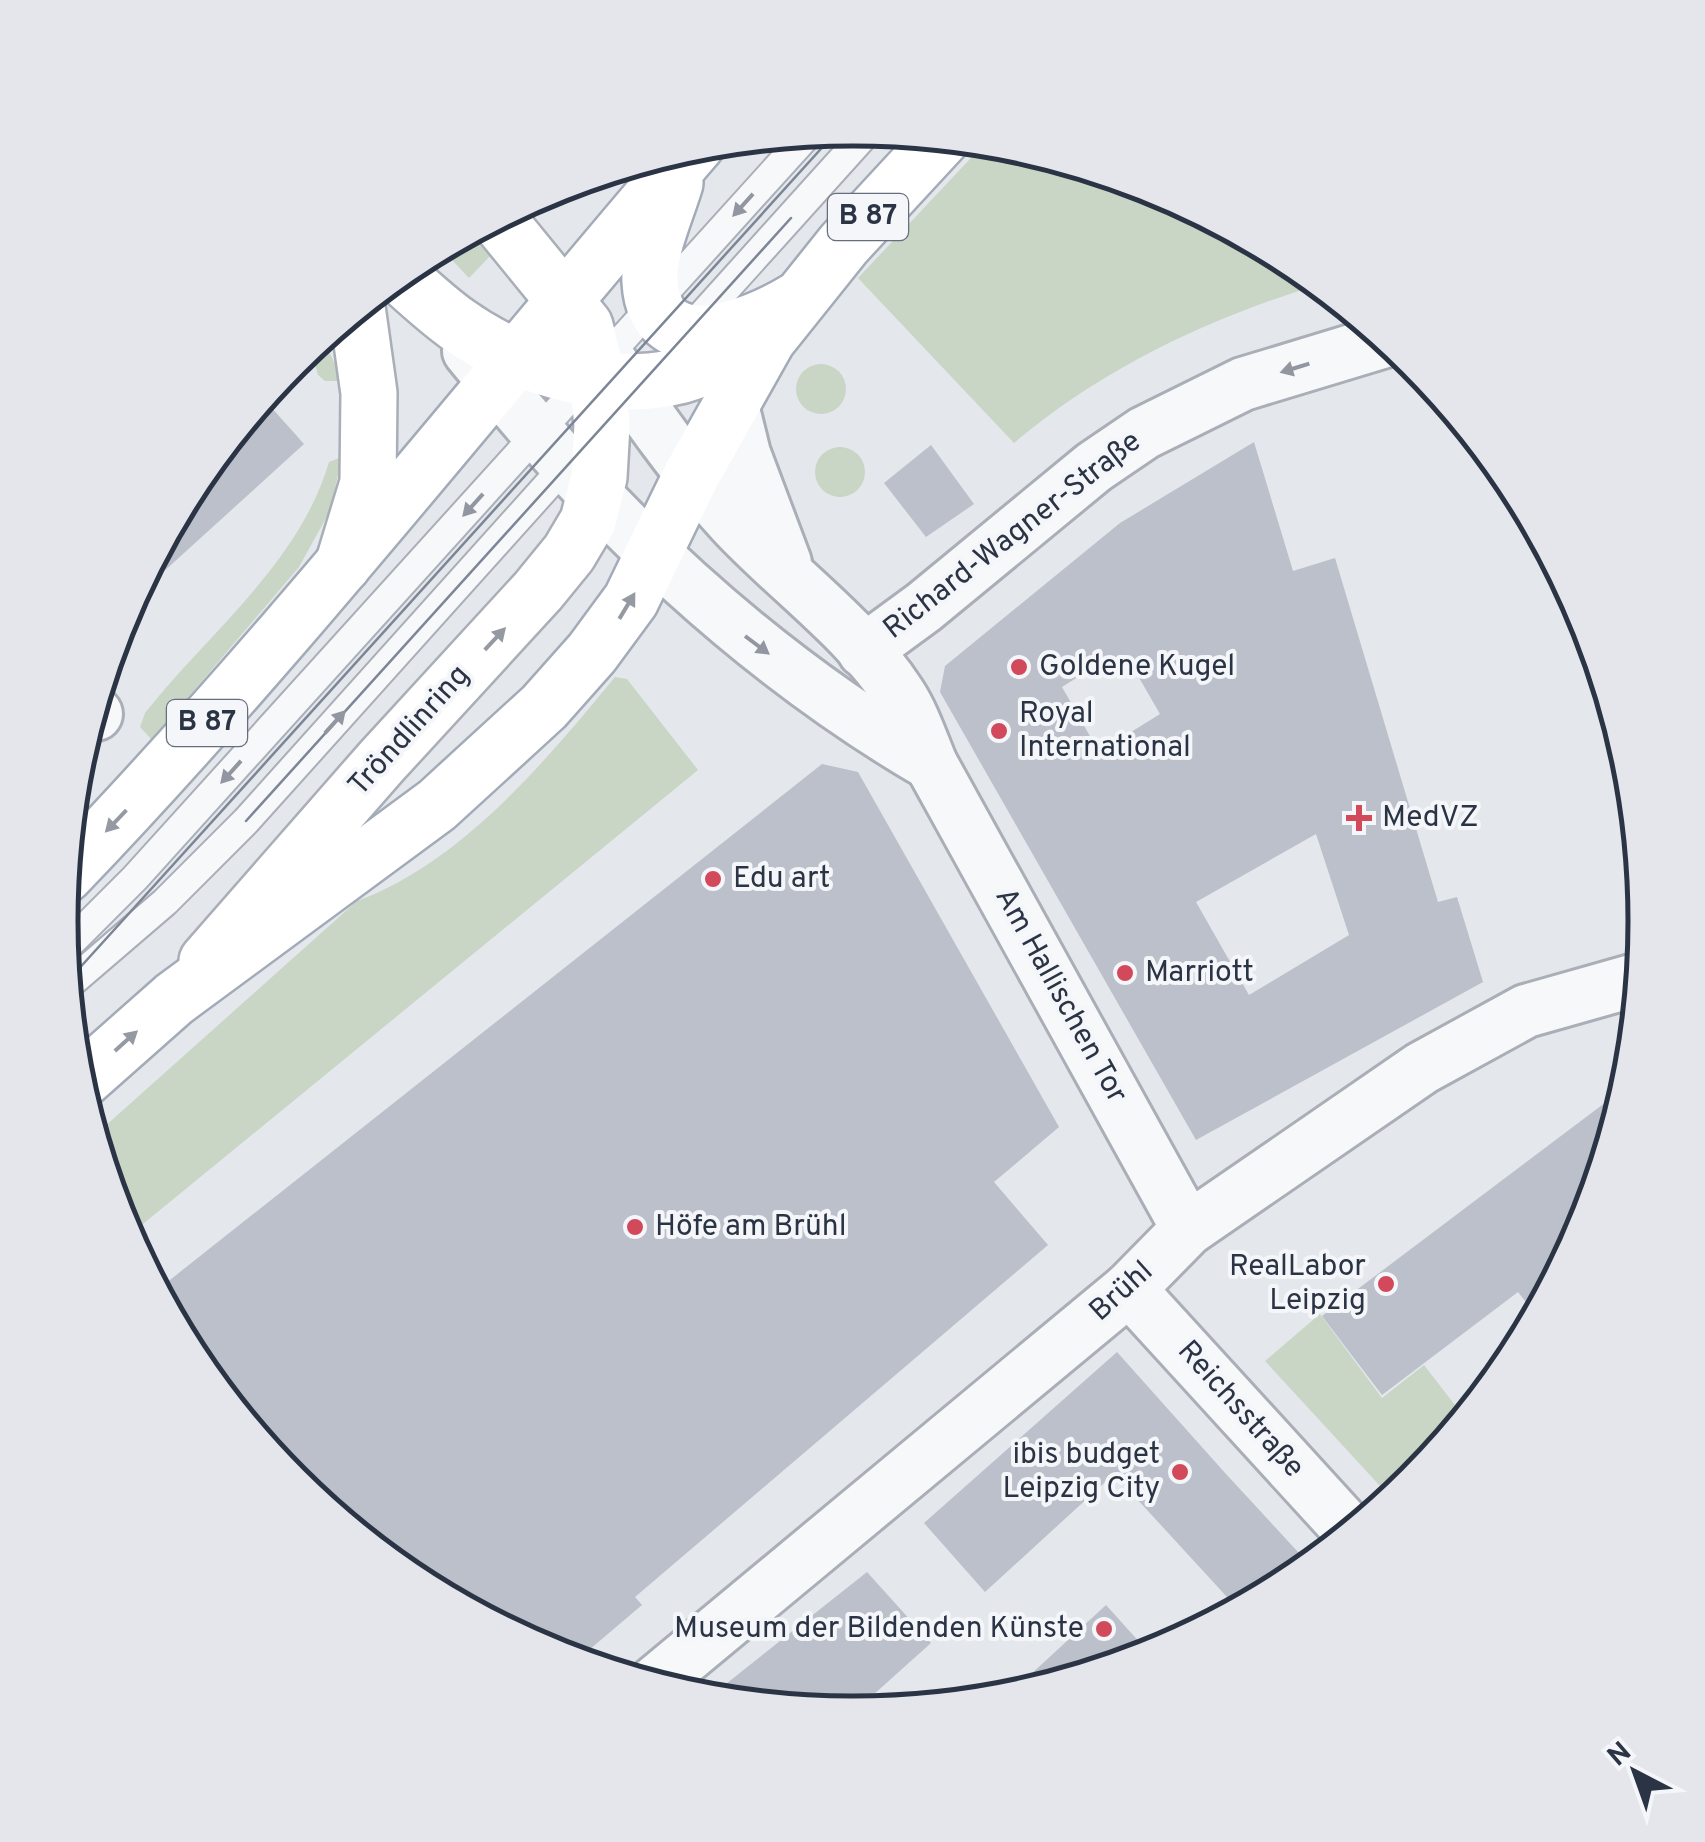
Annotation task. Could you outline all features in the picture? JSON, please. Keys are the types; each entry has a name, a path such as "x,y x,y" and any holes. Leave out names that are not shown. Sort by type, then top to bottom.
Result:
{"main road":[{"name":"B 87","path":"80,858 187,746 479,404 615,408 692,326 791,308 931,151"},
{"path":"504,229 615,408 690,372 692,326 658,237 685,165"},
{"name":"B 87","path":"655,555 615,408 621,233 678,166"},
{"path":"415,290 470,332 479,404"},
{"path":"343,566 368,483 368,393 359,324"},
{"name":"Tröndlinring","path":"174,999 555,571 581,535 615,408"},
{"name":"Tröndlinring","path":"92,1072 174,999 438,805 488,761 615,626 655,555"}],"street":[{"path":"615,408 479,404 483,438 615,408 692,326"},
{"name":"Am Hallischen Tor","path":"692,326 791,579"},
{"name":"Richard-Wagner-Straße","path":"864,651 1080,479 1144,433 1243,384 1371,345"},
{"path":"615,408 655,555 746,637 864,725 931,764"},
{"name":"Am Hallischen Tor","path":"615,408 882,671 910,712 931,764 1188,1229"},
{"name":"Brühl","path":"665,1673 1129,1288 1188,1229 1422,1068 1526,1011 1625,983"},
{"name":"Reichsstraße","path":"1129,1288 1342,1522"}],"lane":[{"path":"692,326 857,146"},
{"path":"692,326 799,148"},
{"path":"78,935 615,408"},
{"path":"79,976 165,902 246,821 615,408"}],"green space":[{"path":"973,156 1053,172 1149,205 1240,250 1302,290 1159,348 1084,391 1014,443 858,278"},
{"path":"478,243 490,256 469,278 451,259"},
{"path":"329,350 338,381 325,381 318,375 315,363"},
{"path":"821,364 838,372 846,389 838,406 821,414 804,406 796,389 804,372"},
{"path":"840,447 857,455 865,472 857,489 840,497 823,489 815,472 823,455"},
{"path":"342,457 330,511 299,567 152,740 140,727 145,713 274,565 315,499 329,462"},
{"path":"615,677 627,679 698,770 140,1226 105,1126 357,901 395,884 466,836 560,742"},
{"path":"1320,1314 1382,1398 1424,1365 1456,1406 1381,1487 1265,1361"}],"building":[{"path":"272,408 304,444 157,577 208,490"},
{"path":"1254,442 1293,571 1335,558 1438,902 1457,897 1483,982 1196,1140 940,692 945,666 1120,523","holes":["1105,660 1134,669 1160,714 1099,752 1062,687","1316,834 1349,935 1249,995 1196,902"]},
{"path":"931,445 974,504 926,537 884,483"},
{"name":"Höfe am Brühl","path":"822,764 858,772 1059,1127 994,1182 1048,1245 635,1597 642,1605 589,1650 465,1592 381,1536 342,1504 304,1469 238,1393 208,1352 167,1282"},
{"path":"1606,1102 1569,1218 1527,1303 1518,1292 1382,1395 1322,1316"},
{"path":"1117,1352 1299,1553 1228,1598 1114,1474 985,1592 924,1523"},
{"path":"867,1572 931,1643 873,1695 802,1694 725,1685"},
{"path":"1106,1605 1138,1641 1102,1655 1030,1675"}],"tram line":[{"path":"79,969 822,147"},
{"path":"246,821 791,218"}],"place":[{"name":"Goldene Kugel","path":"1019,667"},
{"name":"Royal International","path":"999,731"},
{"name":"MedVZ","path":"1359,818"},
{"name":"Edu art","path":"713,879"},
{"name":"Marriott","path":"1125,973"},
{"name":"Höfe am Brühl","path":"635,1227"},
{"name":"RealLabor Leipzig","path":"1386,1284"},
{"name":"ibis budget Leipzig City","path":"1180,1472"},
{"name":"Museum der Bildenden Künste","path":"1104,1629"}]}
